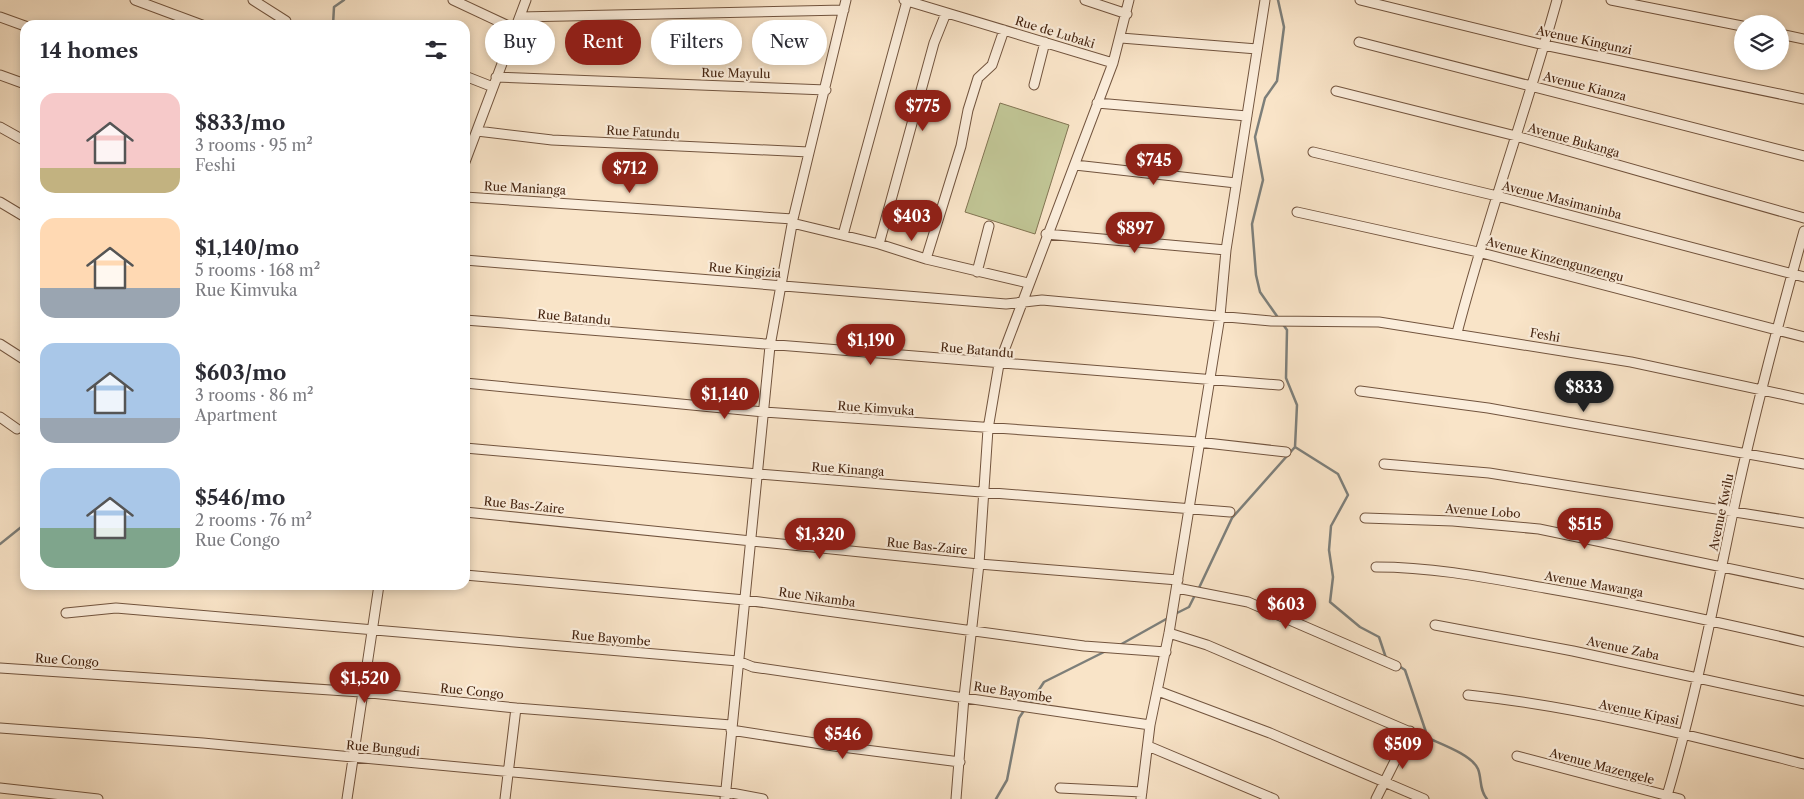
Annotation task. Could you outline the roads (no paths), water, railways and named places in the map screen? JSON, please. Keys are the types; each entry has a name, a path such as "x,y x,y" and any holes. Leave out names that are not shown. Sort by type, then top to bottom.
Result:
{"street":[{"path":"135,0 189,20"},
{"path":"254,0 286,20"},
{"path":"453,0 495,20"},
{"path":"518,20 526,0"},
{"path":"725,796 770,346 793,221 826,90 846,0"},
{"path":"1085,0 1127,14"},
{"path":"956,799 970,631 979,564 988,429 999,364 1046,234 1075,165 1113,63 1121,38 1129,0"},
{"path":"1060,788 1142,795 1150,725 1178,584 1198,442 1220,316 1226,250 1265,0"},
{"name":"Avenue Kingunzi","path":"1360,0 1544,45 1804,98"},
{"path":"1457,333 1478,252 1532,86 1557,0"},
{"path":"1611,0 1734,24"},
{"path":"843,235 905,1"},
{"name":"Rue de Lubaki","path":"905,1 1113,63"},
{"path":"520,17 844,10"},
{"path":"879,244 934,43 946,13"},
{"path":"0,18 20,24"},
{"path":"926,259 961,146 968,110 978,78 992,66 1004,30"},
{"path":"1789,36 1804,39"},
{"path":"1121,38 1257,49"},
{"path":"1034,85 1046,42"},
{"name":"Avenue Kianza","path":"1359,42 1804,156"},
{"path":"470,142 476,131 500,65"},
{"path":"0,75 20,82"},
{"name":"Rue Mayulu","path":"496,77 826,90"},
{"path":"470,78 493,87"},
{"name":"Avenue Bukanga","path":"1336,91 1516,136 1804,218"},
{"path":"1097,103 1247,116"},
{"path":"0,127 20,138"},
{"name":"Rue Fatundu","path":"476,131 552,140 809,152"},
{"name":"Avenue Masimaninba","path":"1313,152 1497,196 1804,277"},
{"path":"1075,165 1236,182"},
{"name":"Rue Manianga","path":"470,197 793,221 879,244 926,259 1028,283"},
{"path":"0,202 20,214"},
{"name":"Avenue Kinzengunzengu","path":"1297,212 1478,252 1804,337"},
{"path":"977,272 989,226"},
{"name":"Avenue Kwilu","path":"1666,797 1711,621 1733,512 1776,330 1804,231"},
{"path":"1046,234 1226,250"},
{"name":"Rue Kingizia","path":"470,260 1006,304 1042,300 1220,316"},
{"name":"Feshi","path":"1220,316 1271,321 1379,322 1457,333 1631,362 1804,399"},
{"name":"Rue Batandu","path":"470,320 770,346 1279,385"},
{"path":"0,344 20,357"},
{"name":"Rue Kimvuka","path":"470,383 764,412 988,429 1198,442 1286,452"},
{"path":"1360,391 1488,408 1804,464"},
{"path":"0,417 17,429"},
{"name":"Rue Kinanga","path":"470,448 1230,512"},
{"path":"1384,464 1489,473 1804,523"},
{"name":"Rue Bas-Zaire","path":"470,513 1178,584 1248,602 1396,666"},
{"name":"Avenue Lobo","path":"1365,518 1453,521 1539,529 1804,584"},
{"name":"Avenue Mawanga","path":"1376,567 1426,567 1449,571 1640,605 1804,642"},
{"name":"Rue Nikamba","path":"470,575 744,600 1084,646 1166,652"},
{"path":"347,799 361,692 378,590"},
{"name":"Rue Bayombe","path":"66,613 116,608 738,661 753,667 1150,725"},
{"name":"Avenue Zaba","path":"1435,625 1697,676 1804,701"},
{"path":"1169,632 1207,645 1410,730 1424,738"},
{"name":"Rue Congo","path":"0,668 361,692 731,727 834,746 960,762"},
{"path":"1158,691 1270,733 1424,799"},
{"name":"Avenue Kipasi","path":"1468,695 1540,704 1683,734 1804,764"},
{"path":"505,799 516,708"},
{"name":"Rue Bungudi","path":"0,728 203,743 509,772 763,799"},
{"path":"1376,799 1410,730"},
{"path":"1148,746 1274,799"},
{"name":"Avenue Mazengele","path":"1517,756 1666,797 1680,799"},
{"path":"0,788 98,799"}],"waterway":[{"path":"333,20 334,7 344,0"},
{"path":"1278,0 1284,27 1277,81 1265,98 1255,137 1263,180 1252,224 1256,275 1260,292 1279,319"},
{"path":"1198,590 1232,518 1295,447 1297,405 1286,378 1287,330 1282,323"},
{"path":"1295,447 1338,474 1348,495 1331,526 1329,550 1333,577 1330,602 1360,627 1379,637 1386,658"},
{"path":"0,544 20,528"},
{"path":"1175,614 1189,607 1195,595"},
{"path":"1118,646 1168,618"},
{"path":"1029,705 1044,682 1106,651"},
{"path":"1399,666 1405,670 1428,738 1456,750 1475,764 1478,769 1484,796 1487,799"},
{"path":"996,799 1007,780 1019,718 1025,709"}]}
